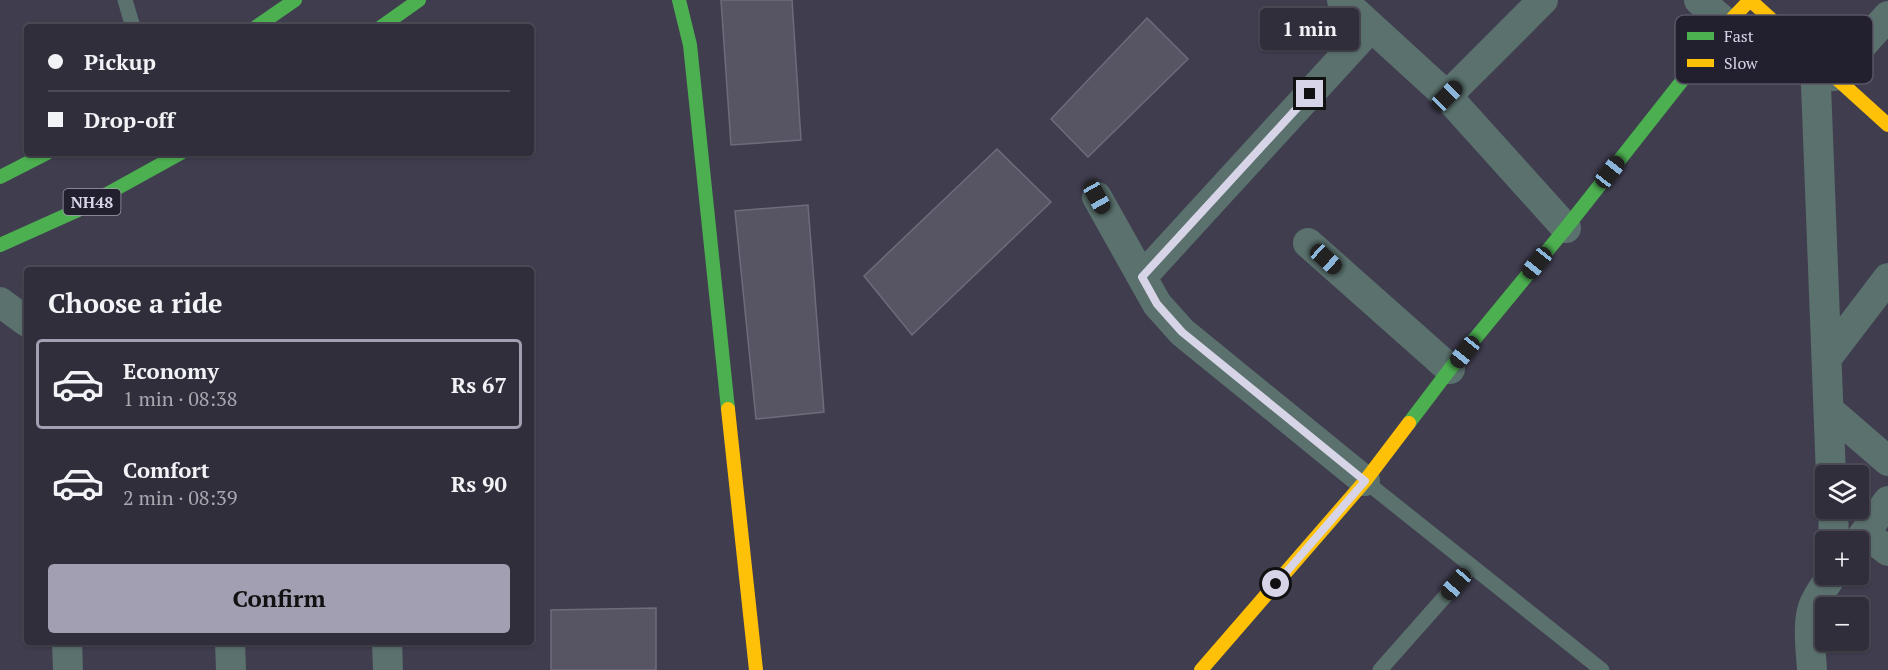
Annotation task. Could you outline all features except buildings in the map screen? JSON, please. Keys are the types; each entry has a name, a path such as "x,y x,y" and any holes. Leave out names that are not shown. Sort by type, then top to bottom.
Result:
{"main road":[{"path":"260,24 295,0"},
{"path":"385,24 419,0"},
{"path":"679,0 690,45 756,670"},
{"path":"1736,15 1750,0 1766,15"},
{"path":"1201,670 1365,481 1450,369 1566,228 1680,84"},
{"path":"1842,84 1888,125"},
{"path":"0,177 41,156"},
{"name":"NH48","path":"0,245 78,210 176,156"}],"street":[{"path":"1342,0 1447,96 1566,228"},
{"path":"1699,0 1716,15"},
{"path":"1447,96 1541,1"},
{"path":"1873,28 1888,16"},
{"path":"1142,277 1371,27"},
{"path":"1824,84 1827,358 1831,465"},
{"path":"1097,197 1157,304 1182,332 1365,481"},
{"path":"1308,243 1450,369"},
{"path":"1827,358 1888,278"},
{"path":"0,302 24,320"},
{"path":"1829,410 1888,460"},
{"path":"1866,531 1888,501"},
{"path":"1869,541 1888,551"},
{"path":"1812,670 1810,634 1812,608 1825,585"},
{"path":"67,645 68,670"},
{"path":"230,645 231,670"},
{"path":"387,645 387,670"}],"lane":[{"path":"125,0 133,24"},
{"path":"1365,481 1602,670"},
{"path":"1380,670 1472,566"}],"traffic: fast":[{"path":"260,24 295,0"},
{"path":"385,24 419,0"},
{"path":"679,0 690,45 728,409"},
{"path":"1409,423 1679,84"},
{"path":"0,177 41,156"},
{"path":"0,245 78,210 176,156"}],"traffic: slow":[{"path":"1736,15 1750,0 1767,15"},
{"path":"1843,84 1888,125"},
{"path":"728,409 756,670"},
{"path":"1201,670 1365,481 1409,423"}],"route":[{"path":"1276,584 1365,481 1182,332 1157,304 1142,277 1310,94"}]}
